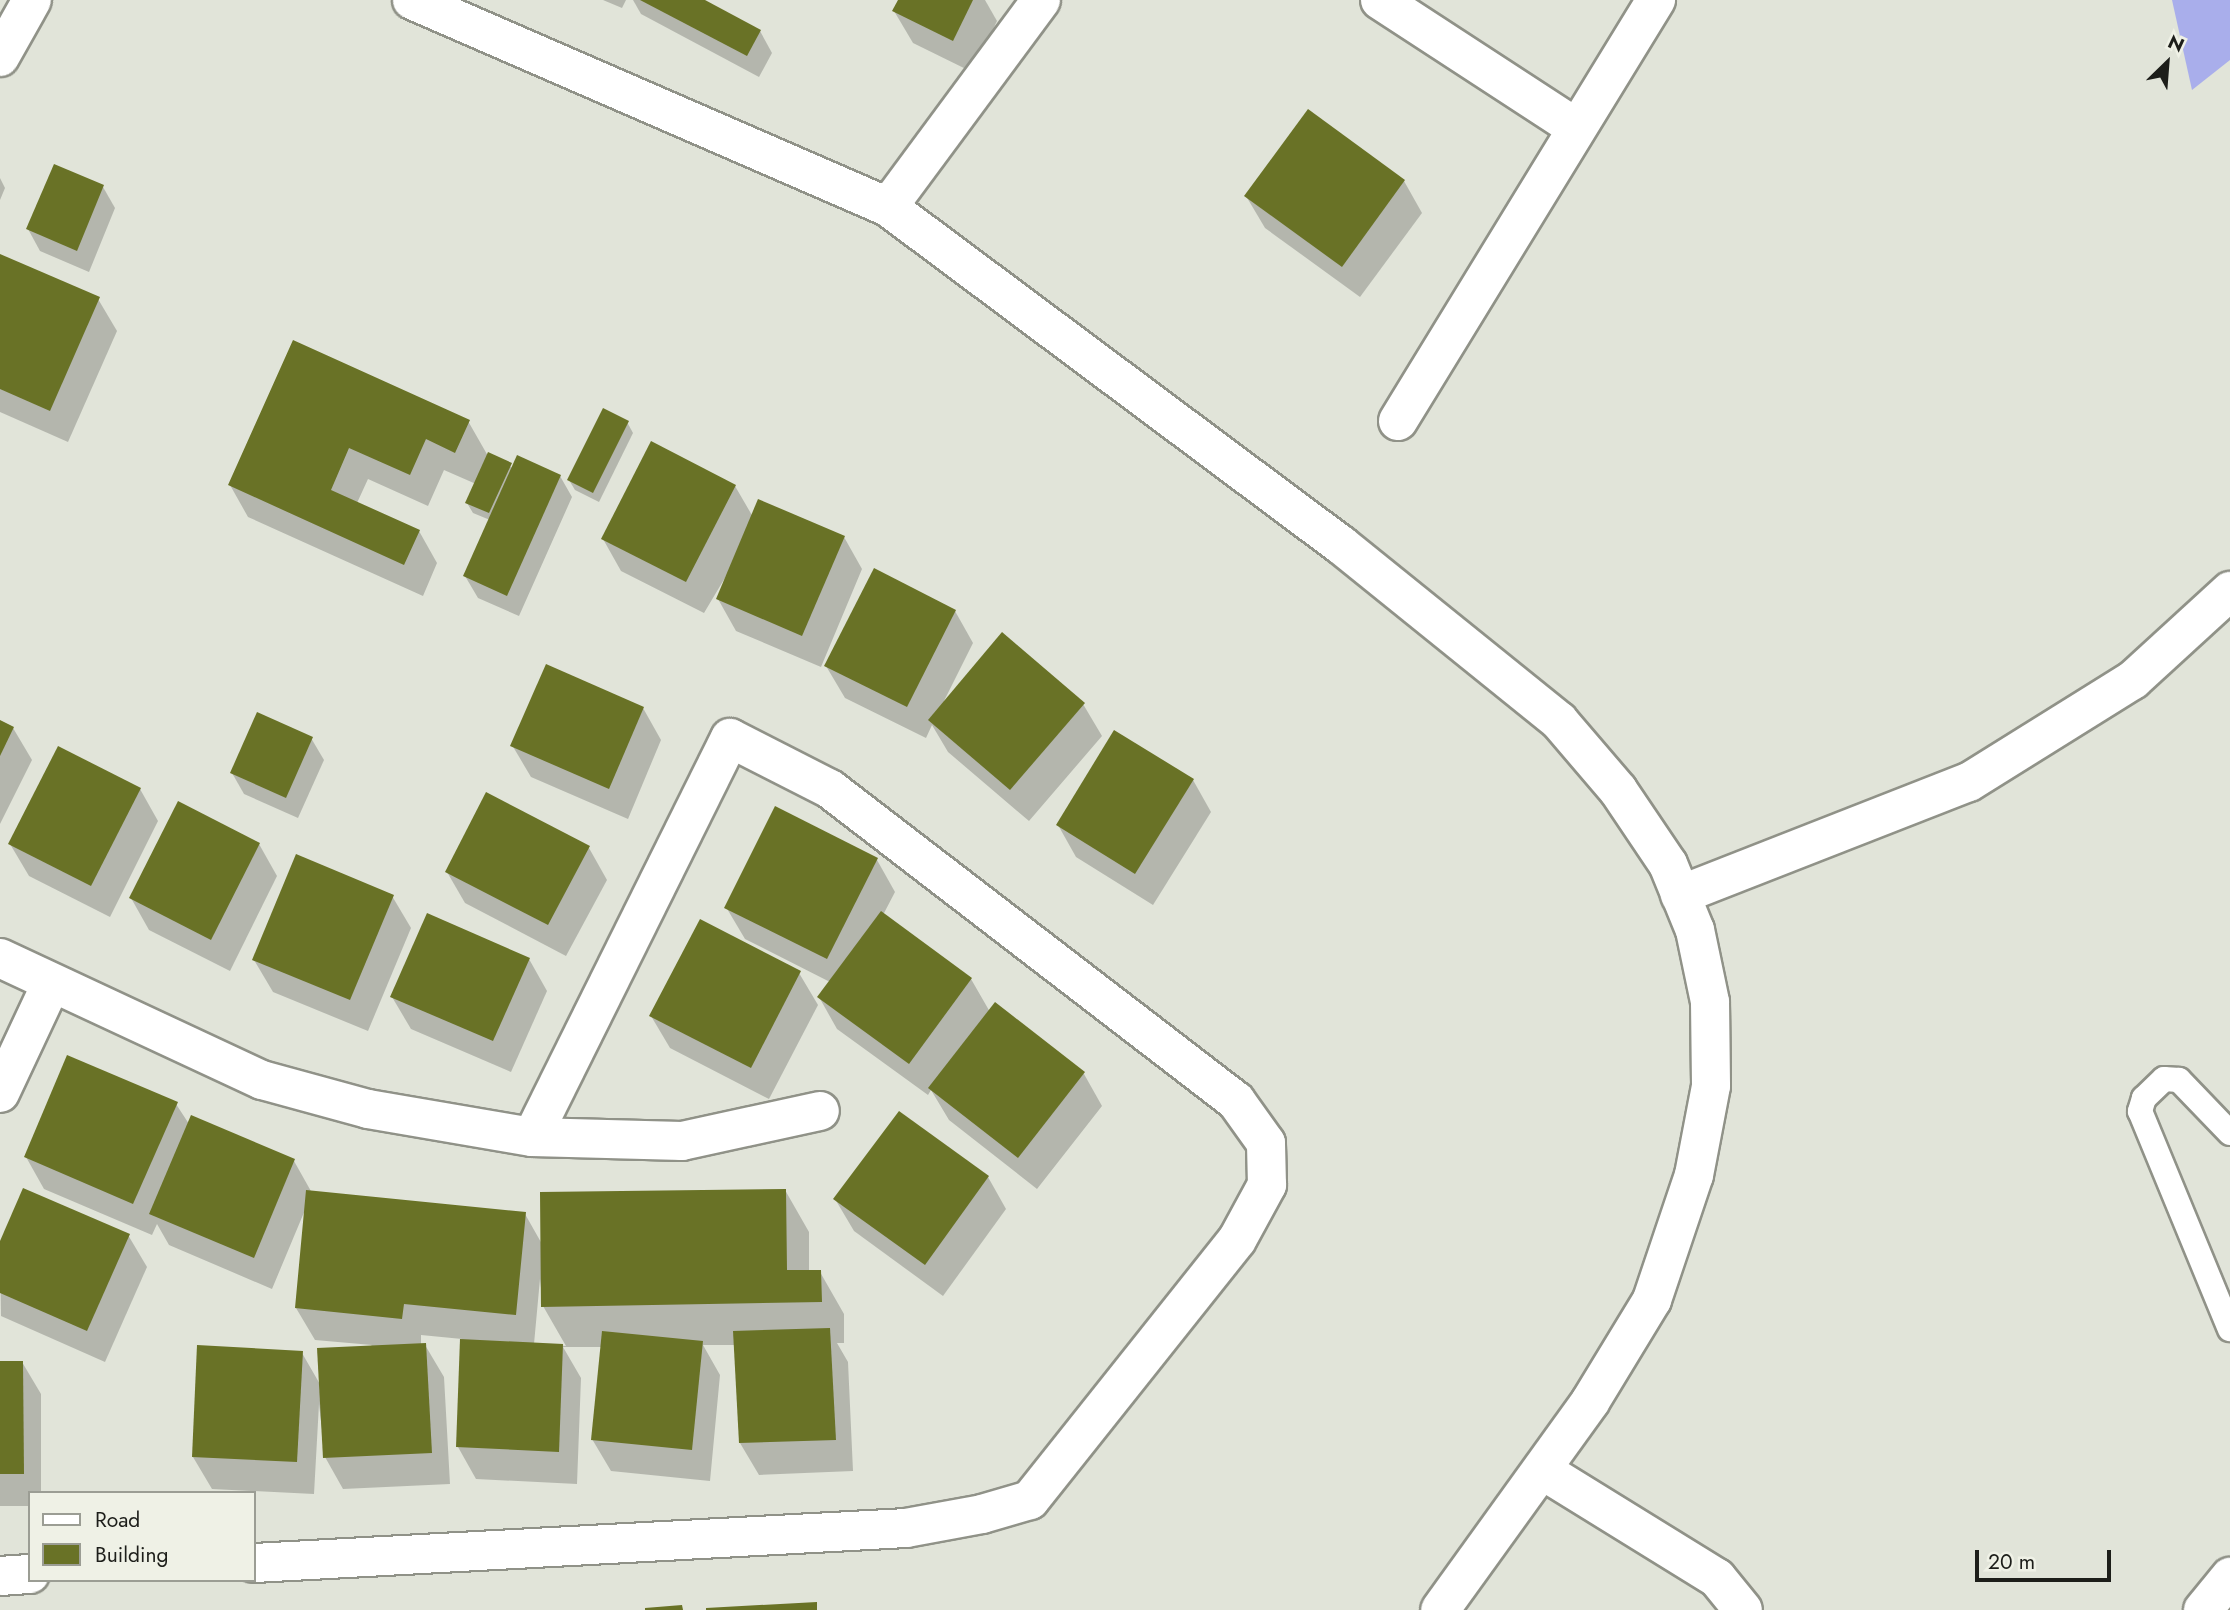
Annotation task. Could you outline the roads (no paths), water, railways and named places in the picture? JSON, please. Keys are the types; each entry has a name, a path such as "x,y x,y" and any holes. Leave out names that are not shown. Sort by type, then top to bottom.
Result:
{"street":[{"path":"0,57 32,0"},
{"path":"412,0 888,207 1341,545 1559,721 1618,790 1668,864 1695,930 1710,1002 1711,1086 1695,1175 1652,1300 1542,1469 1440,1610"},
{"path":"888,207 1041,0"},
{"path":"1380,0 1576,128"},
{"path":"1398,421 1656,0"},
{"path":"1681,895 1969,782 2133,680 2230,591"},
{"path":"256,1563 906,1528 982,1514 1030,1500 1237,1240 1267,1185 1266,1143 1236,1101 830,789 730,738 532,1136"},
{"path":"0,958 262,1080 368,1109 532,1136 682,1141 820,1111"},
{"path":"0,1093 51,984"},
{"path":"1542,1469 1717,1578 1743,1610"},
{"path":"0,1576 28,1574"},
{"path":"2203,1610 2230,1577"}],"lane":[{"path":"2230,1133 2179,1080 2164,1079 2144,1098 2140,1111 2230,1328"}]}
